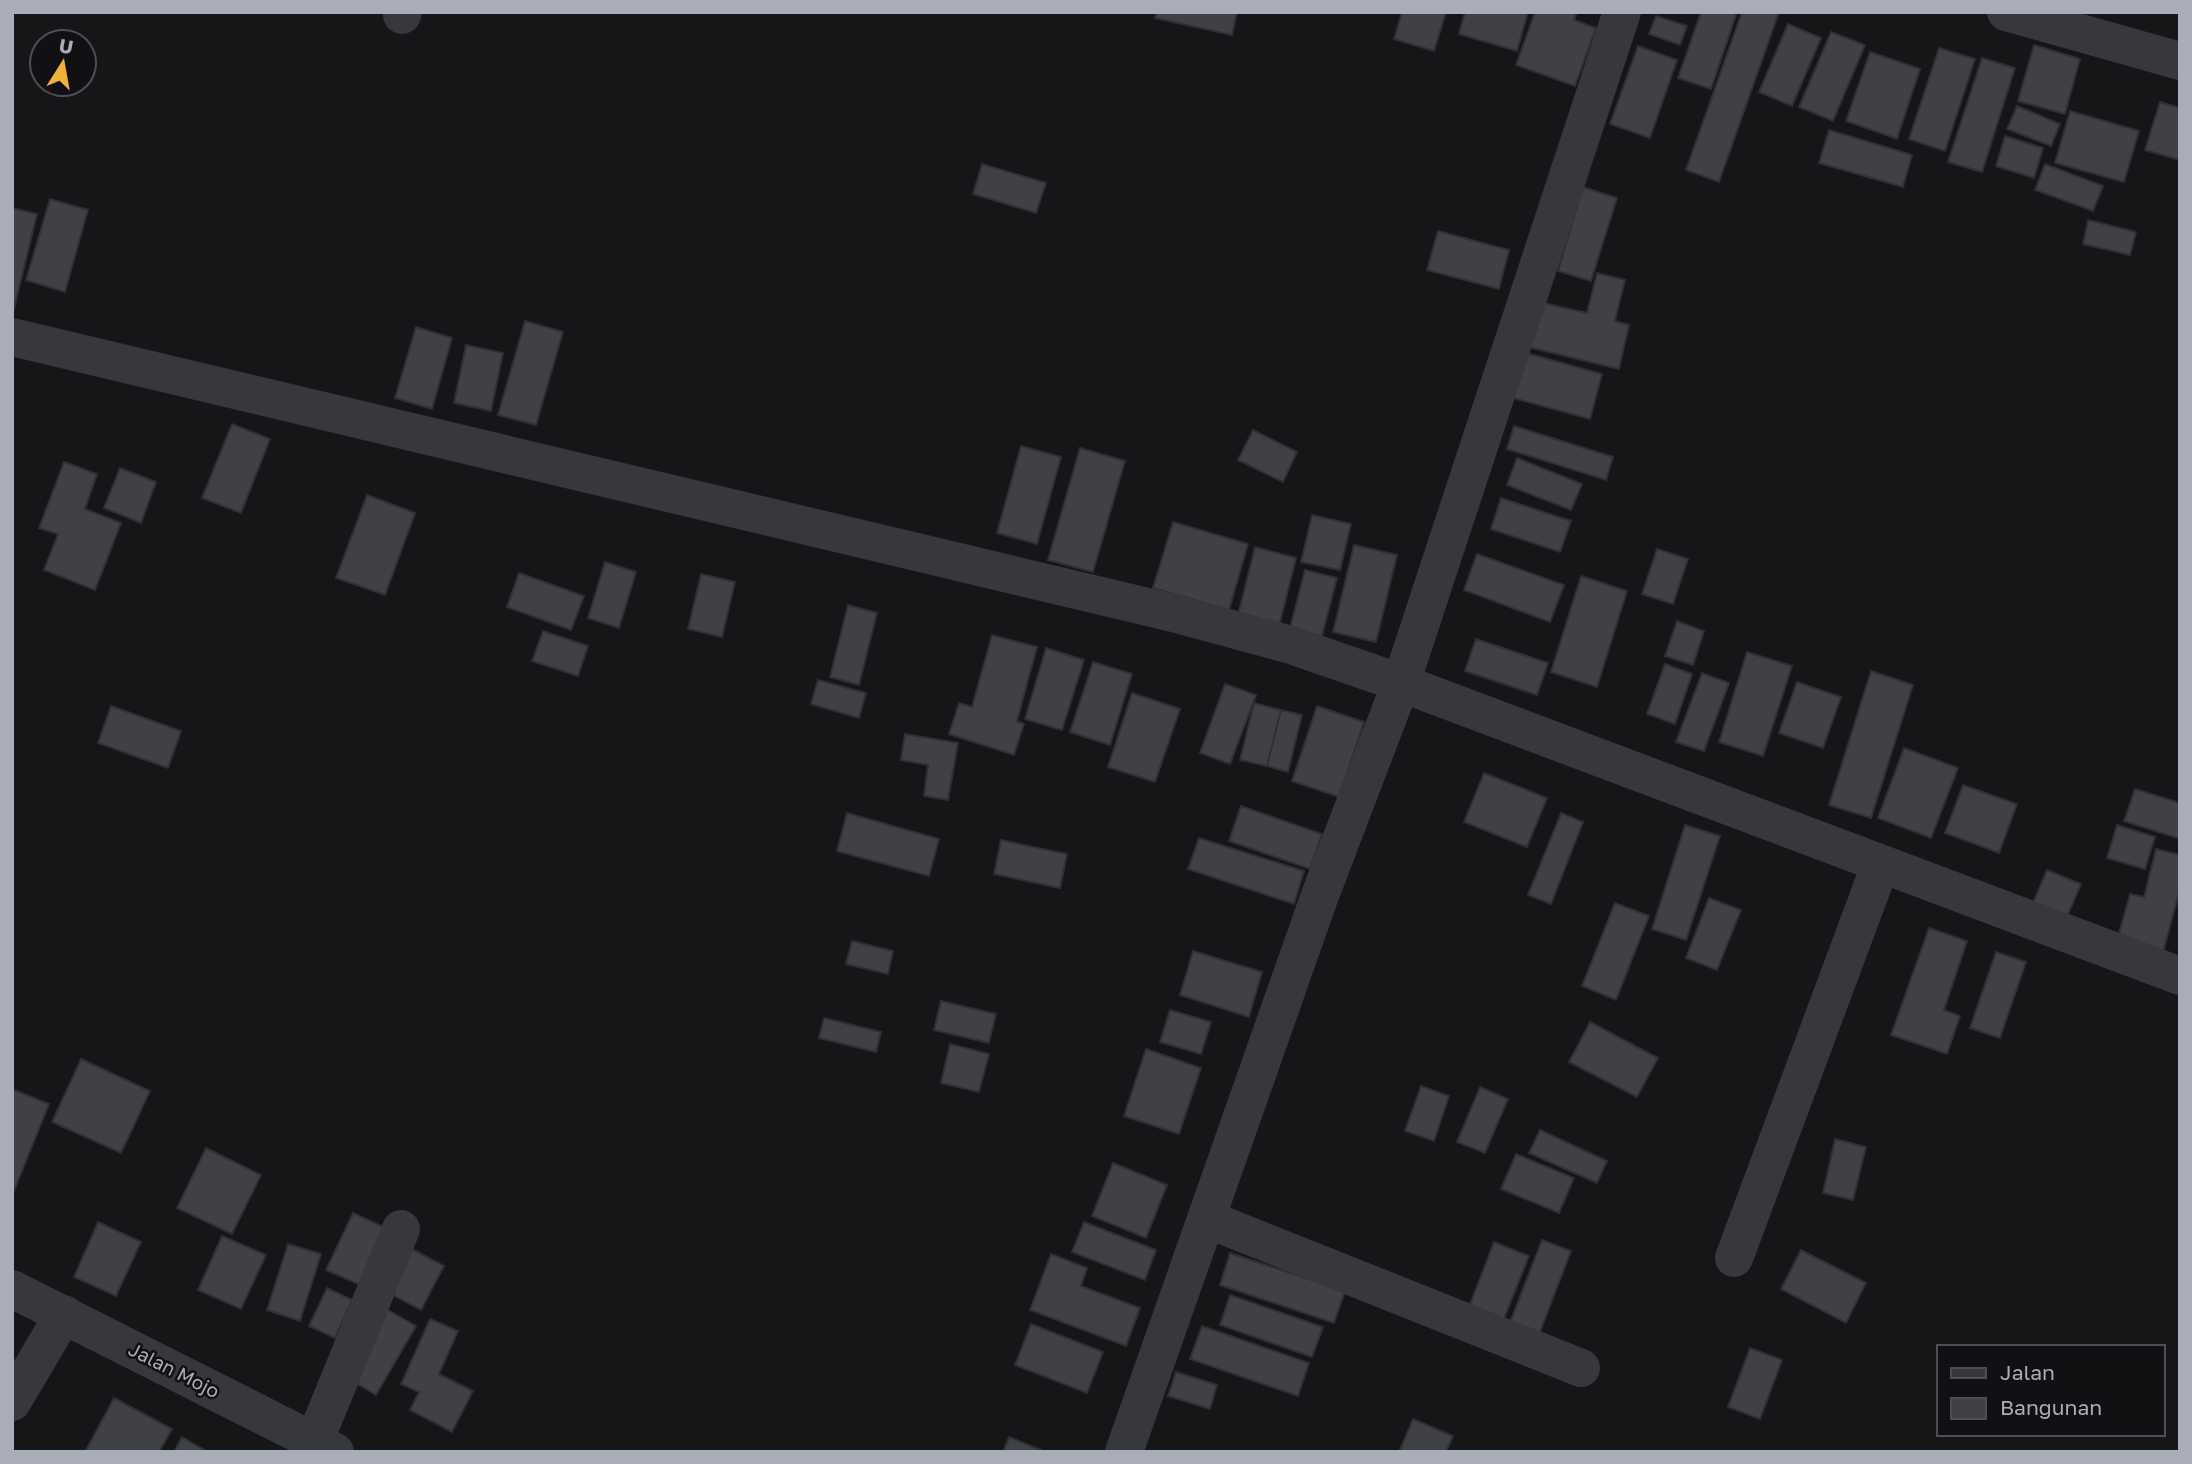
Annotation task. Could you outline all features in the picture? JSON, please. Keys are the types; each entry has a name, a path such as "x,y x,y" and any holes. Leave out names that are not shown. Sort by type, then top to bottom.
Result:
{"street":[{"path":"1124,1452 1318,898 1401,683 1622,12"},
{"path":"2006,12 2180,61"},
{"path":"12,337 1174,613 1292,645 1401,683 1880,866 2180,976"},
{"path":"1734,1258 1880,866"},
{"path":"1207,1219 1581,1368"},
{"path":"324,1447 401,1229"},
{"name":"Jalan Mojo","path":"12,1289 324,1447"},
{"path":"12,1402 64,1314"}],"building":[{"path":"1157,12 1237,12 1232,35 1155,18"},
{"path":"1402,12 1446,12 1434,51 1394,39"},
{"path":"1465,12 1528,12 1517,51 1459,34"},
{"path":"1535,12 1577,12 1574,20 1596,28 1575,86 1516,65"},
{"path":"1701,12 1737,12 1711,89 1678,78"},
{"path":"1742,12 1779,12 1719,182 1686,170"},
{"path":"1656,16 1687,26 1680,45 1649,34"},
{"path":"1788,24 1821,38 1792,106 1759,92"},
{"path":"1831,32 1865,45 1833,121 1799,107"},
{"path":"2034,45 2080,59 2065,114 2018,101"},
{"path":"1638,46 1677,60 1650,138 1610,124"},
{"path":"1939,48 1975,59 1945,151 1909,139"},
{"path":"1870,52 1920,69 1897,139 1846,121"},
{"path":"1982,58 2015,68 1982,172 1948,162"},
{"path":"2160,102 2180,108 2180,160 2145,150"},
{"path":"2017,106 2060,124 2051,146 2007,129"},
{"path":"2070,111 2139,131 2124,182 2055,163"},
{"path":"1829,130 1912,155 1903,187 1819,163"},
{"path":"2005,136 2043,148 2034,178 1996,166"},
{"path":"982,164 1046,183 1036,213 973,194"},
{"path":"2045,164 2103,186 2093,211 2035,190"},
{"path":"1583,187 1617,198 1591,281 1558,271"},
{"path":"50,199 88,210 65,292 26,280"},
{"path":"12,208 37,214 13,313 12,312"},
{"path":"2088,220 2136,232 2130,255 2083,244"},
{"path":"1438,231 1509,250 1499,289 1427,270"},
{"path":"1597,273 1625,280 1615,321 1629,325 1619,369 1524,346 1535,301 1587,313"},
{"path":"525,321 563,332 536,425 498,415"},
{"path":"416,327 452,338 432,409 395,398"},
{"path":"466,345 503,353 491,411 454,403"},
{"path":"1526,353 1602,374 1590,419 1513,398"},
{"path":"232,424 270,439 241,513 202,498"},
{"path":"1514,426 1613,457 1606,480 1507,449"},
{"path":"1253,430 1297,452 1283,482 1238,460"},
{"path":"1021,446 1061,457 1037,544 997,533"},
{"path":"1080,448 1125,461 1093,572 1048,560"},
{"path":"1517,458 1582,484 1571,510 1507,485"},
{"path":"64,462 97,474 85,509 121,523 95,590 44,570 58,534 39,528"},
{"path":"120,468 156,482 141,523 104,508"},
{"path":"367,495 415,513 385,595 336,578"},
{"path":"1501,498 1571,521 1560,552 1491,529"},
{"path":"1312,515 1351,524 1340,570 1301,562"},
{"path":"1173,522 1248,544 1229,610 1153,588"},
{"path":"1354,545 1397,555 1376,642 1333,632"},
{"path":"1255,547 1296,558 1279,626 1238,615"},
{"path":"1657,549 1688,559 1673,604 1642,594"},
{"path":"1477,554 1564,585 1550,622 1464,590"},
{"path":"605,562 636,572 619,628 588,618"},
{"path":"1305,570 1337,578 1322,636 1290,628"},
{"path":"519,573 584,596 571,630 507,607"},
{"path":"701,574 735,582 722,637 688,629"},
{"path":"1581,576 1627,591 1597,687 1551,672"},
{"path":"848,605 877,613 859,685 830,677"},
{"path":"1677,621 1704,631 1693,665 1665,656"},
{"path":"543,631 588,646 578,676 532,661"},
{"path":"992,635 1037,647 1017,721 1024,724 1014,755 949,734 959,703 972,707"},
{"path":"1476,639 1548,663 1537,695 1465,671"},
{"path":"1046,648 1084,660 1062,730 1025,719"},
{"path":"1747,652 1792,666 1763,756 1719,742"},
{"path":"1093,662 1132,674 1110,745 1070,732"},
{"path":"1665,664 1692,674 1675,724 1647,714"},
{"path":"1871,671 1913,685 1871,818 1829,805"},
{"path":"1702,673 1729,683 1704,751 1676,742"},
{"path":"818,680 866,693 859,718 811,704"},
{"path":"1797,682 1841,697 1823,748 1779,733"},
{"path":"1225,684 1256,695 1230,764 1200,753"},
{"path":"1132,693 1180,709 1155,782 1108,767"},
{"path":"1254,703 1281,710 1267,766 1240,760"},
{"path":"111,706 181,731 168,768 98,743"},
{"path":"1317,706 1364,722 1339,797 1292,781"},
{"path":"1281,710 1302,715 1288,772 1267,766"},
{"path":"905,734 958,743 948,800 924,796 928,765 901,760"},
{"path":"1904,748 1958,768 1931,838 1878,818"},
{"path":"1484,773 1547,798 1527,847 1464,822"},
{"path":"1963,785 2017,804 1999,853 1945,833"},
{"path":"2135,789 2180,803 2180,839 2124,821"},
{"path":"1241,806 1322,834 1310,869 1229,841"},
{"path":"847,813 939,839 929,876 837,851"},
{"path":"1561,813 1583,822 1551,904 1528,895"},
{"path":"1685,825 1720,836 1686,940 1652,929"},
{"path":"2117,825 2155,837 2145,869 2107,858"},
{"path":"1199,838 1304,871 1294,904 1188,869"},
{"path":"1001,840 1067,854 1060,888 994,874"},
{"path":"2156,849 2180,855 2180,889 2162,956 2116,944 2130,894 2144,897"},
{"path":"2047,870 2081,884 2063,926 2029,912"},
{"path":"1709,898 1741,910 1717,970 1686,958"},
{"path":"1615,903 1649,916 1616,1000 1582,986"},
{"path":"1929,928 1967,941 1944,1010 1960,1016 1947,1054 1891,1035"},
{"path":"852,941 893,951 888,974 846,964"},
{"path":"1193,951 1262,972 1249,1017 1180,995"},
{"path":"1996,952 2026,962 2000,1038 1970,1028"},
{"path":"941,1001 996,1014 989,1043 934,1030"},
{"path":"1170,1010 1211,1022 1201,1054 1160,1042"},
{"path":"824,1018 881,1032 876,1052 819,1038"},
{"path":"1590,1022 1658,1058 1637,1097 1569,1062"},
{"path":"950,1044 989,1054 979,1092 941,1083"},
{"path":"1146,1049 1201,1068 1179,1134 1124,1116"},
{"path":"81,1059 150,1091 121,1153 52,1122"},
{"path":"1421,1086 1449,1096 1434,1141 1405,1131"},
{"path":"1480,1087 1508,1099 1485,1153 1457,1142"},
{"path":"12,1089 49,1104 12,1196"},
{"path":"1540,1130 1607,1161 1597,1183 1529,1153"},
{"path":"1835,1139 1866,1147 1853,1200 1823,1193"},
{"path":"206,1148 261,1175 232,1234 177,1208"},
{"path":"1516,1154 1574,1178 1559,1213 1501,1189"},
{"path":"1113,1163 1167,1185 1146,1238 1092,1216"},
{"path":"353,1213 392,1231 365,1287 326,1270"},
{"path":"98,1222 141,1242 116,1296 74,1277"},
{"path":"1084,1222 1156,1250 1145,1280 1072,1252"},
{"path":"222,1236 266,1255 241,1309 198,1290"},
{"path":"1542,1240 1571,1251 1538,1337 1509,1325"},
{"path":"1494,1242 1529,1256 1503,1321 1469,1307"},
{"path":"288,1244 321,1254 300,1321 267,1310"},
{"path":"410,1248 444,1266 421,1310 387,1292"},
{"path":"1801,1250 1866,1283 1846,1323 1781,1289"},
{"path":"1230,1253 1345,1291 1334,1323 1220,1285"},
{"path":"1051,1254 1087,1268 1081,1286 1140,1308 1126,1346 1030,1310"},
{"path":"327,1288 352,1300 335,1338 309,1326"},
{"path":"1230,1295 1323,1327 1312,1357 1220,1325"},
{"path":"381,1306 416,1326 376,1395 342,1375"},
{"path":"430,1319 458,1331 439,1374 473,1391 452,1432 410,1410 419,1392 401,1384"},
{"path":"1031,1324 1103,1352 1087,1393 1015,1365"},
{"path":"1202,1326 1309,1363 1298,1396 1190,1359"},
{"path":"1750,1348 1782,1360 1760,1419 1728,1407"},
{"path":"1176,1372 1217,1385 1210,1409 1168,1396"},
{"path":"114,1398 172,1429 159,1452 85,1452"},
{"path":"1413,1419 1453,1436 1446,1452 1399,1452"},
{"path":"182,1437 208,1452 174,1452"},
{"path":"1009,1437 1046,1452 1003,1452"}]}
